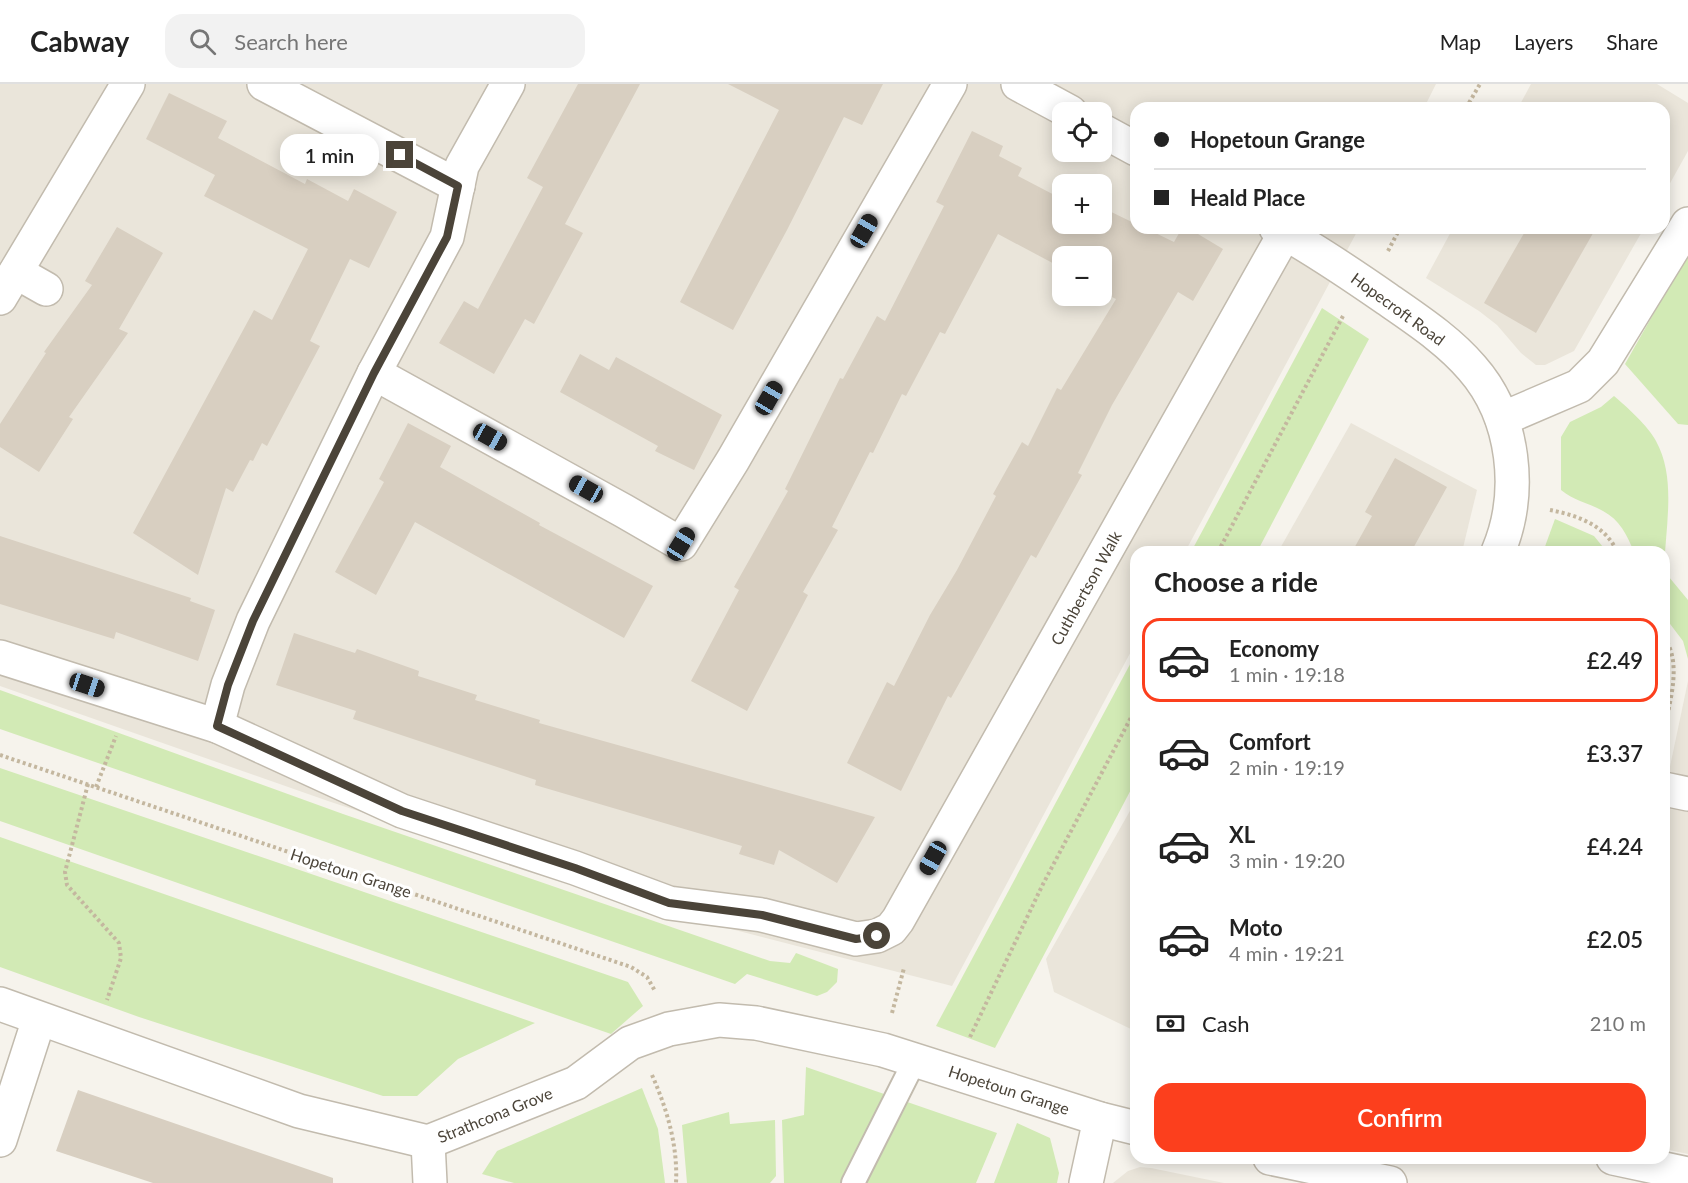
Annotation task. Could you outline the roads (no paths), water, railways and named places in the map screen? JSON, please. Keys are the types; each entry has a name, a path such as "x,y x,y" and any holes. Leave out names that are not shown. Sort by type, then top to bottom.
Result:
{"street":[{"path":"46,289 8,285 128,84"},
{"path":"264,84 458,186"},
{"path":"0,657 217,726 228,685 253,621 374,373 447,237 462,166 508,84"},
{"path":"374,373 681,544 733,460 950,84"},
{"path":"1018,84 1052,102"},
{"path":"1112,136 1130,146"},
{"path":"1502,419 1579,386 1603,362 1688,224"},
{"name":"Cuthbertson Walk","path":"217,726 402,811 575,868 669,903 762,915 856,939 877,936 891,928 898,920 1278,234"},
{"name":"Hopecroft Road","path":"1285,234 1362,282 1438,335 1473,369 1502,419 1511,454 1512,502 1507,531 1501,546"},
{"path":"1670,790 1688,794"},
{"name":"Strathcona Grove","path":"0,1004 299,1111 428,1142 576,1083 630,1043 669,1029 719,1020 756,1023 883,1050"},
{"path":"0,1140 39,1018"},
{"name":"Hopetoun Grange","path":"883,1050 1130,1126"},
{"path":"1086,1183 1100,1119"},
{"path":"428,1142 430,1183"},
{"path":"1299,1164 1390,1183"},
{"path":"1641,1164 1688,1174"}],"lane":[{"path":"853,1183 915,1060"}]}
